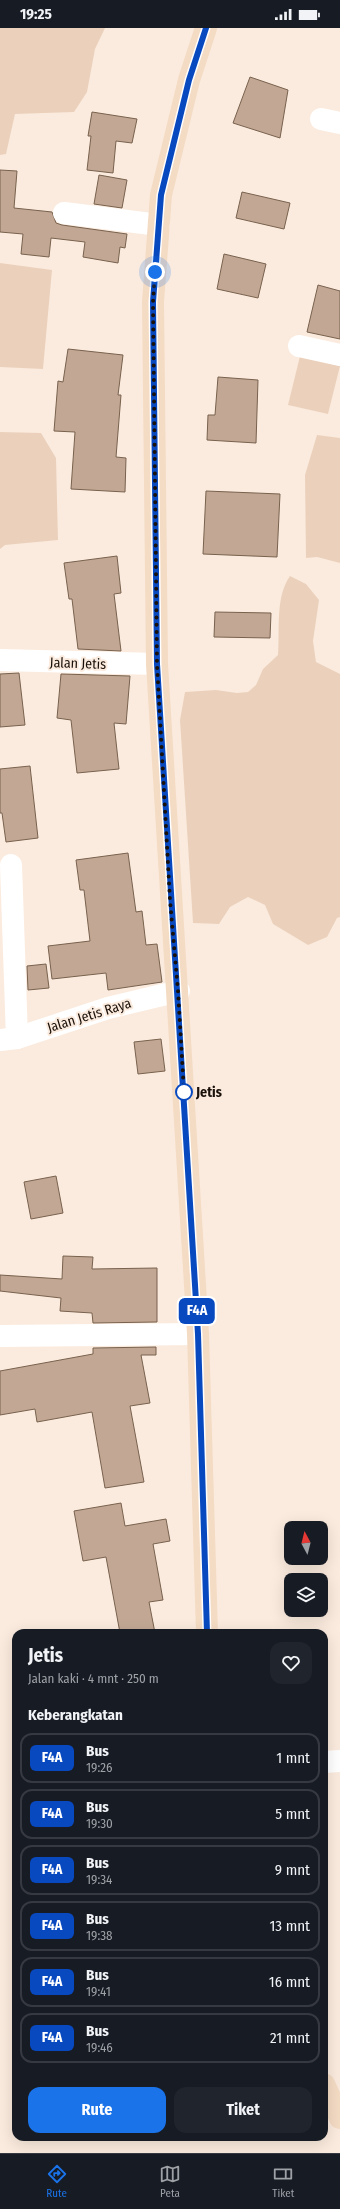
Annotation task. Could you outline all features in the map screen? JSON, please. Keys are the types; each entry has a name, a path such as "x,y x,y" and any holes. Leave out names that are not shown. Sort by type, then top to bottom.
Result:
{"main road":[{"path":"206,28 189,80 161,195 153,302 157,664 170,900 178,991 198,1334 207,1629"},
{"path":"328,2092 340,2118"}],"street":[{"path":"64,213 159,225"},
{"path":"299,346 340,355"},
{"name":"Jalan Jetis","path":"0,660 157,664"},
{"path":"9,1039 6,893 11,865"},
{"name":"Jalan Jetis Raya","path":"9,1039 108,1008 178,991"},
{"path":"0,1336 198,1334"},
{"path":"328,1762 340,1761"}],"shaded area":[{"path":"0,28 105,28 95,49 87,92 74,112 15,114 6,154 0,155"},
{"path":"0,263 52,270 43,369 0,367"},
{"path":"300,356 340,366 328,414 288,405"},
{"path":"0,432 41,433 56,458 58,540 5,545 0,549"},
{"path":"317,435 340,438 340,563 317,557 306,558 305,475"},
{"path":"290,576 306,584 319,600 313,641 316,662 340,674 340,917 337,918 327,937 308,945 273,924 265,905 248,897 230,907 219,924 193,923 180,720 185,692 216,690 237,693 248,692 256,685 263,669 278,655 280,604 285,584"}],"building":[{"path":"250,77 288,90 280,138 233,123"},
{"path":"92,112 137,119 132,143 116,141 113,173 87,170 91,136 88,136"},
{"path":"0,170 17,171 14,208 52,212 56,223 62,225 127,234 125,248 120,247 118,263 83,257 85,242 51,238 49,257 21,254 23,234 0,232"},
{"path":"99,175 127,180 122,208 94,204"},
{"path":"242,192 290,203 284,229 236,218"},
{"path":"224,254 266,264 258,298 217,289"},
{"path":"318,285 340,291 340,339 307,332"},
{"path":"68,349 123,355 118,395 121,395 116,457 126,458 125,492 71,489 75,432 54,431 58,381 63,382"},
{"path":"218,377 258,380 256,443 207,440 208,415 215,415"},
{"path":"206,491 280,494 277,557 203,554"},
{"path":"117,556 121,593 114,594 121,651 78,649 72,599 69,599 64,563"},
{"path":"215,612 271,613 270,638 214,637"},
{"path":"19,673 25,725 0,727 0,674"},
{"path":"61,674 130,676 126,724 114,723 119,769 77,773 71,720 57,718"},
{"path":"30,766 38,838 6,842 2,813 0,813 0,769"},
{"path":"128,853 136,912 142,911 146,945 157,944 162,982 108,990 106,973 52,979 48,946 90,941 84,890 80,890 76,860"},
{"path":"46,964 49,988 28,990 27,966"},
{"path":"161,1039 165,1071 138,1074 134,1042"},
{"path":"56,1176 63,1213 31,1219 24,1182"},
{"path":"63,1256 93,1257 92,1269 157,1268 157,1322 93,1323 92,1313 60,1311 61,1298 0,1291 0,1275 62,1279"},
{"path":"156,1347 156,1355 141,1355 150,1403 130,1406 144,1482 105,1488 92,1412 37,1422 35,1409 0,1415 0,1371 93,1354 93,1348"},
{"path":"121,1503 125,1526 166,1519 170,1541 153,1544 163,1600 149,1602 154,1629 119,1629 106,1557 83,1561 74,1511"}],"bus line":[{"name":"F4A","path":"206,28 189,80 161,195 153,302 157,664 170,900 178,991 198,1334 207,1629"}],"place":[{"name":"Jetis","path":"184,1092"}],"route":[{"path":"155,272 153,302 157,664 170,900 178,991 184,1092"}]}
